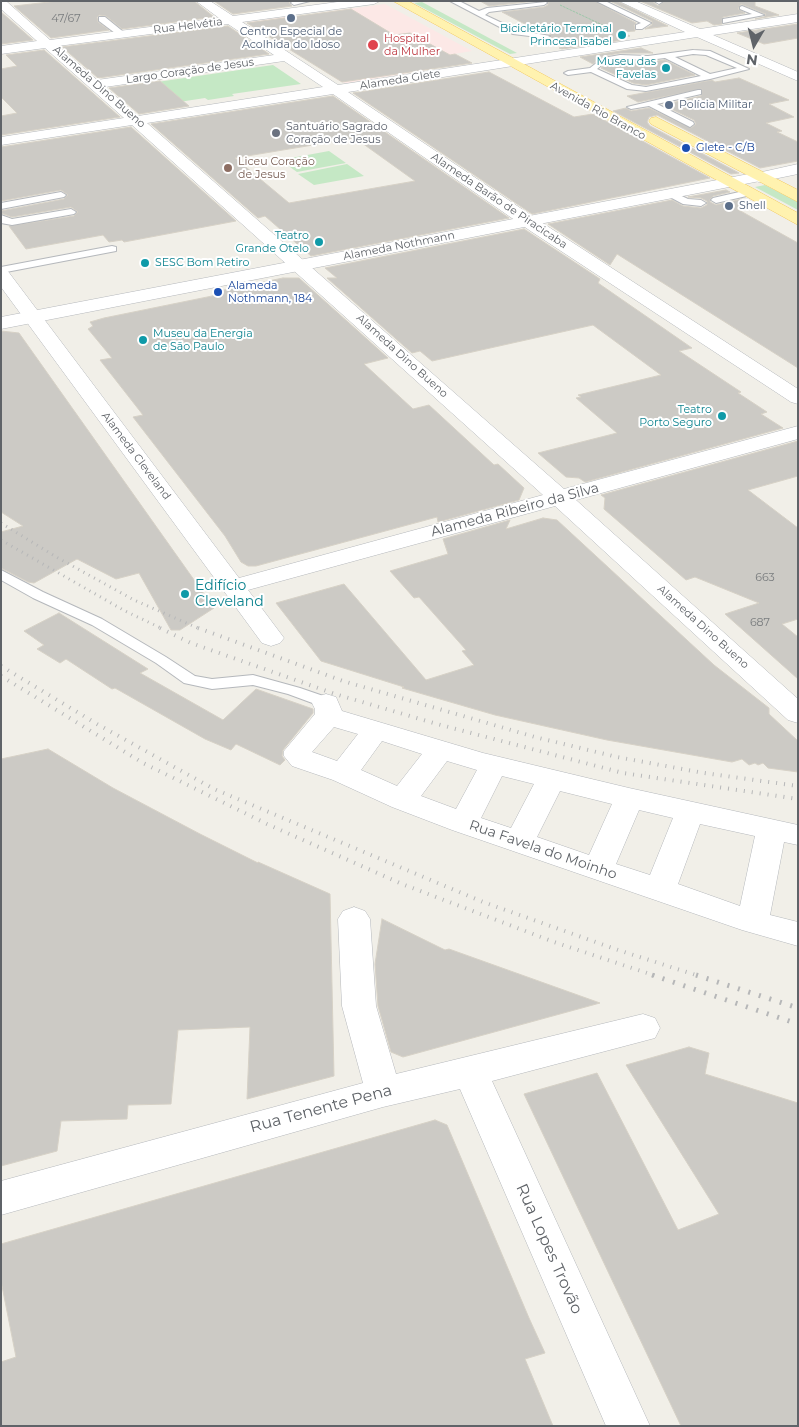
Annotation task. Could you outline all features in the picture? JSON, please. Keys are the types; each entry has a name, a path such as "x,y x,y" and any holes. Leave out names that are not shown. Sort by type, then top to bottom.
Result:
{"main road":[{"name":"Avenida Rio Branco","path":"399,1 798,220"},
{"name":"Avenida Rio Branco","path":"448,4 588,84"},
{"name":"Avenida Rio Branco","path":"627,105 798,197"}],"street":[{"name":"Alameda Barão de Piracicaba","path":"202,1 528,221 798,398"},
{"name":"Rua Helvétia","path":"1,50 344,3 374,1"},
{"name":"Alameda Dino Bueno","path":"1,3 136,120 560,497 798,714"},
{"path":"620,9 636,19 699,34 798,77"},
{"name":"Alameda Glete","path":"1,141 798,18"},
{"name":"Largo Coração de Jesus","path":"95,84 286,57"},
{"name":"Alameda Nothmann","path":"1,323 798,169"},
{"name":"Alameda Cleveland","path":"1,274 272,638"},
{"name":"Alameda Ribeiro da Silva","path":"233,587 798,432"},
{"path":"327,710 375,731 440,750 629,798 785,833 753,922"},
{"name":"Rua Favela do Moinho","path":"327,710 298,751 302,759 343,773 402,800 463,823 753,922 798,934"},
{"path":"343,773 375,731"},
{"path":"402,800 440,750"},
{"path":"463,823 494,764"},
{"path":"519,842 551,779"},
{"path":"598,869 629,798"},
{"path":"660,890 690,812"},
{"path":"354,919 359,1006 382,1092"},
{"name":"Rua Tenente Pena","path":"1,1198 382,1092 470,1072 643,1028"},
{"name":"Rua Lopes Trovão","path":"470,1072 628,1426"}],"lane":[{"path":"294,3 307,1"},
{"path":"461,5 471,1"},
{"path":"481,16 481,13 487,10 544,3"},
{"path":"596,3 620,9 636,19"},
{"path":"448,4 461,5 481,16 498,21 508,31 550,37"},
{"path":"472,11 474,7 486,5"},
{"path":"726,21 760,15 742,8"},
{"path":"602,10 620,9"},
{"path":"102,19 122,34"},
{"path":"508,31 530,26"},
{"path":"592,70 603,60 667,56 728,46"},
{"path":"568,73 592,70 630,88 646,89 745,69 708,53 700,52"},
{"path":"667,56 710,77"},
{"path":"627,105 650,103 698,92"},
{"path":"650,103 690,124"},
{"path":"716,200 748,193"},
{"path":"671,194 686,202 701,203"},
{"path":"1,206 61,195"},
{"path":"1,218 12,222 71,212"},
{"path":"1,270 112,249"},
{"path":"1,574 38,596 97,622 161,660 190,680 212,684 253,680 294,691 327,710"}],"path":[{"path":"553,1 612,30"}],"shaded area":[{"name":"Hospital da Mulher","path":"385,4 472,51 424,59 439,68 347,83 341,82 250,22 285,17 313,34 345,29 318,13"}],"green space":[{"path":"422,2 517,53 510,54 414,3"},
{"path":"273,65 301,84 232,94 234,96 208,100 205,98 153,106 130,86"},
{"path":"329,151 346,163 297,172 280,160"},
{"path":"347,164 364,176 314,185 298,174"},
{"path":"765,185 798,202 798,210 755,187"}],"building":[{"path":"58,1 194,1 214,17 122,29 106,16 99,15 97,17 98,22 109,30 51,38 14,6"},
{"path":"214,1 290,1 289,3 292,6 233,14"},
{"path":"480,1 535,1 489,6"},
{"path":"548,1 594,1 636,23 634,25 635,31 622,32 630,36 619,38 623,40 562,49 559,48 569,46 551,37 550,34 542,33 502,12 544,7 548,5"},
{"path":"610,1 617,1 668,26 645,29 652,25 652,21"},
{"path":"640,1 652,1 658,6 664,1 755,1 755,6 779,15 755,19 764,17 766,14 741,4 738,9 745,13 723,17 722,24 714,25 707,21 692,23"},
{"name":"Hospital da Mulher","path":"351,9 394,35 410,33 450,55 455,54 472,63 342,82 247,23"},
{"path":"1,12 33,40 1,44"},
{"path":"798,24 798,38 764,44 737,33"},
{"path":"228,26 269,54 98,78 62,47"},
{"path":"641,48 653,53 620,53 603,56 593,64 580,57"},
{"path":"44,50 120,117 1,135 1,116 17,113 1,97 1,69 17,66 6,55"},
{"path":"665,60 695,75 646,85 633,83 601,68 606,64 620,61 648,62"},
{"path":"489,72 574,117 593,114 710,178 532,214 353,93"},
{"path":"739,78 789,100 769,104 794,117 766,123 782,131 777,132 798,142 798,161 760,168 657,115 649,117 647,122 650,126 739,173 731,174 613,111 626,108 631,111 649,108 691,128 696,124 694,120 663,105 701,96 702,89 638,102 627,96 712,80 715,82"},
{"path":"160,81 189,106 139,114 109,88"},
{"path":"333,96 509,218 311,256 265,216 258,218 151,124","holes":["355,138 415,181 289,203 235,158"]},
{"path":"131,127 236,221 124,242 122,240 109,242 103,235 26,249 9,226 74,216 78,212 71,207 12,217 1,213 1,211 64,199 68,195 61,190 1,201 1,147"},
{"path":"726,190 730,192 713,196 710,202 716,205 742,199 755,206 737,209 798,243 798,368 617,254 610,265 548,224 672,200 683,206 701,208 707,205 707,201 701,198 688,197"},
{"path":"524,229 600,279 598,283 692,348 679,351 741,392 738,393 767,412 761,414 783,428 585,482 579,478 566,477 538,453 617,433 576,398 581,397 578,395 661,375 593,325 432,361 420,351 412,353 327,278 337,278 325,268"},
{"path":"283,278 299,278 388,358 364,364 413,409 429,405 494,465 498,464 524,488 519,500 438,522 437,517 256,566 248,566 241,562 225,536 133,417 143,415 100,360 112,358 88,329 93,326 90,322 104,318 217,295 214,292"},
{"path":"1,331 19,333 214,608 180,630 171,630 139,573 116,579 77,559 34,583 28,582 1,568 1,532 23,526 1,512"},
{"path":"798,441 798,476 748,490 798,528 798,619 782,624 798,637 798,679 725,614 759,603 695,577 686,580 604,509 605,498 601,495"},
{"path":"543,518 557,520 714,665 769,708 769,714 798,741 798,772 768,768 763,763 749,765 742,759 732,762 607,740 495,715 402,688 404,687 321,661 276,603 344,584 426,680 474,665 462,651 466,650 419,597 414,598 390,571 448,554 443,539 510,520 506,529"},
{"path":"59,613 148,669 140,673 223,720 256,689 313,709 313,713 283,750 282,756 285,760 280,765 236,744 231,750 205,739 115,688 112,689 66,659 60,663 37,649 44,645 24,631"},
{"path":"48,749 113,788 200,834 258,863 330,894 334,1076 247,1099 250,1027 178,1030 171,1104 128,1105 127,1119 61,1121 57,1151 1,1166 1,759"},
{"path":"382,919 445,950 449,949 600,1003 403,1057 391,1052 378,1006 375,964"},
{"path":"689,1047 709,1053 705,1074 798,1103 798,1426 681,1426 524,1094 597,1073 678,1230 719,1214 626,1065"},
{"path":"435,1120 447,1125 545,1353 525,1359 553,1426 1,1426 1,1362 16,1357 1,1281 1,1244"}],"railway":[{"path":"1,523 58,558 134,600 200,629"},
{"path":"1,540 125,611 163,629"},
{"path":"160,628 191,643 335,694 437,724 623,773 798,799"},
{"path":"198,628 343,681 535,737 617,757 704,773 798,786"},
{"path":"1,666 97,724 214,789 483,902 618,950 699,976"},
{"path":"1,676 143,763 267,824 402,884 554,942 656,976"},
{"path":"652,975 798,1024"},
{"path":"696,975 798,1008"}],"place":[{"name":"Centro Especial de Acolhida do Idoso","path":"291,18"},
{"name":"Bicicletário Terminal Princesa Isabel","path":"622,35"},
{"name":"Hospital da Mulher","path":"373,45"},
{"name":"Museu das Favelas","path":"666,68"},
{"name":"Polícia Militar","path":"669,105"},
{"name":"Santuário Sagrado Coração de Jesus","path":"276,133"},
{"name":"Glete - C/B","path":"686,148"},
{"name":"Liceu Coração de Jesus","path":"228,168"},
{"name":"Shell","path":"729,206"},
{"name":"Teatro Grande Otelo","path":"319,242"},
{"name":"SESC Bom Retiro","path":"145,263"},
{"name":"Alameda Nothmann, 184","path":"218,292"},
{"name":"Museu da Energia de São Paulo","path":"143,340"},
{"name":"Teatro Porto Seguro","path":"722,416"},
{"name":"Edifício Cleveland","path":"185,594"}]}
